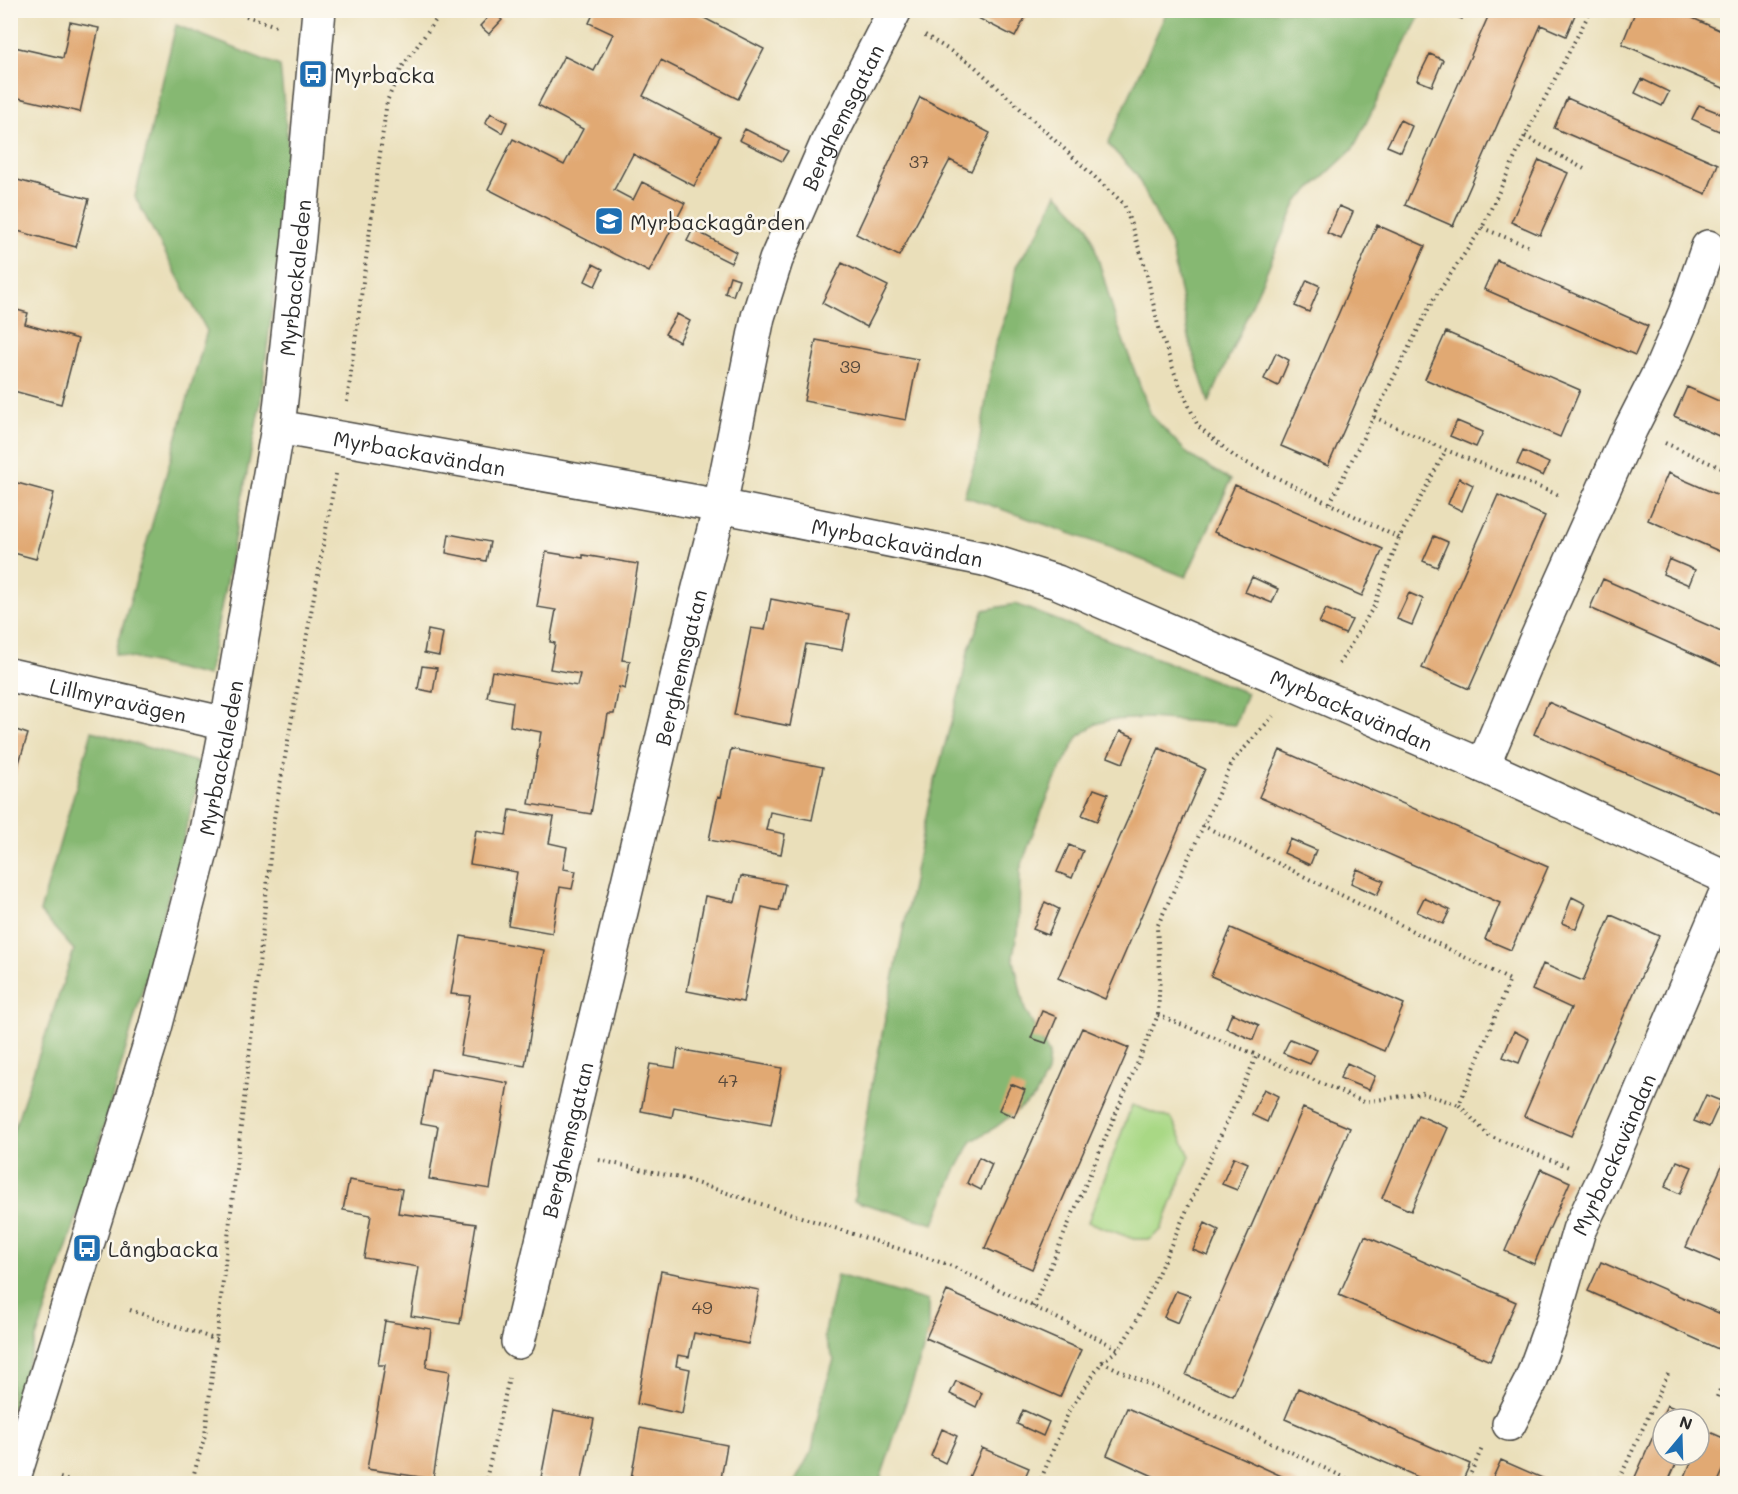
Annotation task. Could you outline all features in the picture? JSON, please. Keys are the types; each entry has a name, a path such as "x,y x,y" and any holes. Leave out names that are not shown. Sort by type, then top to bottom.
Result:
{"street":[{"name":"Myrbackaleden","path":"12,1484 155,1028 204,841 227,724 278,427 299,236 319,10"},
{"name":"Berghemsgatan","path":"518,1342 720,506 758,317 776,260 827,143 894,13"},
{"path":"1483,766 1535,642 1676,334 1708,247"},
{"name":"Myrbackavändan","path":"278,427 720,506 984,559 1057,582 1483,766 1728,878"},
{"name":"Lillmyravägen","path":"10,675 227,724"},
{"name":"Myrbackavändan","path":"1509,1424 1531,1381 1552,1323 1579,1230 1603,1180 1728,888"}],"path":[{"path":"229,10 286,29"},
{"path":"191,1484 205,1435 217,1340 274,818 342,439 387,101 402,67 443,10"},
{"path":"1330,503 1433,300 1482,228 1525,136 1591,10"},
{"path":"894,13 973,64 1124,204 1145,266 1158,326 1176,377 1198,426 1234,457 1399,538"},
{"path":"1525,136 1586,170"},
{"path":"1482,228 1528,246"},
{"path":"1374,417 1446,450 1594,510"},
{"path":"1631,428 1728,471"},
{"path":"1033,1307 1158,1015 1160,974 1157,927 1202,825 1233,761 1310,691 1374,606 1399,538 1446,450"},
{"path":"1202,825 1510,980 1459,1105"},
{"path":"1158,1015 1364,1102 1422,1093 1459,1105 1489,1136 1603,1180"},
{"path":"1039,1484 1069,1410 1102,1362 1119,1349 1137,1320 1257,1055"},
{"path":"563,1152 684,1179 952,1266 1119,1349"},
{"path":"130,1310 217,1340"},
{"path":"485,1484 518,1342"},
{"path":"1102,1362 1358,1484"},
{"path":"1717,1397 1728,1370"},
{"path":"1617,1484 1668,1374"},
{"path":"60,1478 79,1484"}],"green space":[{"path":"1167,11 1422,11 1353,149 1297,202 1209,403 1191,347 1171,245 1136,174 1108,144"},
{"path":"176,25 280,66 290,164 260,405 208,676 115,654 207,331 135,197"},
{"path":"1057,193 1089,227 1116,321 1151,415 1190,456 1231,480 1186,577 964,496 977,456 995,345 1011,301 1016,266 1040,230"},
{"path":"1015,604 1247,693 1235,725 1149,718 1110,720 1096,724 1078,737 1056,778 1020,870 1019,921 1013,956 1025,1010 1049,1054 1047,1073 1035,1097 996,1127 972,1141 955,1172 934,1224 854,1201 872,1084 928,807 962,682 968,651 984,610"},
{"path":"92,731 203,764 88,1184 11,1413 11,1138 74,950 40,912"},
{"path":"1132,1105 1172,1119 1190,1156 1161,1230 1150,1239 1134,1239 1088,1222"},
{"path":"837,1275 928,1301 928,1330 879,1483 794,1483 812,1450 821,1400 834,1360 824,1337"}],"building":[{"path":"595,10 689,10 764,49 738,99 661,60 643,96 720,136 694,186 633,154 614,190 633,200 642,182 685,203 649,272 488,189 513,139 564,165 583,129 538,105 564,56 594,71 613,34 589,23"},
{"path":"969,10 1029,10 1015,37 968,13"},
{"path":"1448,10 1465,10 1462,19 1447,13"},
{"path":"1491,10 1508,10 1519,15 1521,10 1577,10 1566,36 1541,25 1453,226 1405,205"},
{"path":"1636,10 1675,10 1728,34 1728,90 1622,44"},
{"path":"493,12 502,20 489,34 480,26"},
{"path":"70,22 99,28 80,112 10,96 10,46 63,58"},
{"path":"1430,54 1443,60 1432,86 1417,80"},
{"path":"1642,79 1669,92 1662,106 1635,93"},
{"path":"920,97 990,133 971,171 950,160 899,256 856,234"},
{"path":"1567,98 1718,164 1706,194 1554,128"},
{"path":"1699,105 1727,116 1719,131 1692,119"},
{"path":"491,113 507,122 502,133 485,123"},
{"path":"1400,120 1412,126 1401,152 1387,146"},
{"path":"745,129 788,151 782,161 739,140"},
{"path":"1539,160 1568,173 1540,235 1511,222"},
{"path":"10,178 89,199 76,247 10,229"},
{"path":"1339,206 1353,212 1341,239 1327,233"},
{"path":"1377,225 1425,246 1328,466 1281,446"},
{"path":"693,229 736,252 731,263 687,241"},
{"path":"1497,260 1648,326 1635,355 1484,289"},
{"path":"842,263 888,286 867,327 822,303"},
{"path":"593,264 603,269 595,286 585,281"},
{"path":"730,276 739,279 733,296 725,293"},
{"path":"1307,280 1320,286 1309,312 1295,306"},
{"path":"10,308 28,313 25,324 78,339 61,404 10,390"},
{"path":"677,314 690,321 679,342 665,334"},
{"path":"1446,332 1580,390 1560,437 1425,379"},
{"path":"816,340 918,359 906,420 804,401"},
{"path":"1276,353 1289,360 1278,386 1264,379"},
{"path":"1687,387 1728,405 1728,440 1674,416"},
{"path":"1457,421 1483,432 1476,447 1450,436"},
{"path":"1523,451 1549,463 1543,476 1517,464"},
{"path":"1668,473 1728,499 1728,555 1648,520"},
{"path":"1459,478 1473,485 1462,511 1448,504"},
{"path":"10,481 54,493 36,559 10,552"},
{"path":"1235,485 1383,549 1362,596 1214,532"},
{"path":"1498,495 1545,516 1469,689 1422,668"},
{"path":"449,534 490,542 486,561 446,553"},
{"path":"1434,536 1448,542 1437,567 1423,561"},
{"path":"546,552 583,558 583,555 638,564 622,660 630,661 625,689 619,687 614,714 608,714 591,814 529,804 541,732 510,726 513,702 487,697 492,671 577,686 580,674 550,669 555,643 550,642 556,610 537,607"},
{"path":"1669,559 1695,570 1689,585 1663,574"},
{"path":"1252,577 1278,589 1272,603 1245,592"},
{"path":"1603,579 1728,634 1728,669 1590,608"},
{"path":"1409,593 1423,599 1412,625 1397,619"},
{"path":"771,599 849,614 842,650 806,644 790,726 734,715 751,628 765,630"},
{"path":"1326,609 1352,620 1345,634 1319,623"},
{"path":"428,630 443,633 439,656 424,653"},
{"path":"422,666 437,668 433,692 418,689"},
{"path":"1548,702 1728,779 1728,817 1534,734"},
{"path":"10,728 28,734 11,788 10,788"},
{"path":"1120,731 1134,737 1123,763 1108,757"},
{"path":"1159,748 1205,769 1105,999 1058,978"},
{"path":"731,749 823,767 812,820 770,812 766,830 785,834 781,854 709,840"},
{"path":"1280,750 1548,867 1511,950 1485,939 1500,903 1259,797"},
{"path":"1094,789 1108,794 1097,821 1082,815"},
{"path":"510,810 554,817 549,843 567,847 563,869 576,871 572,889 560,887 552,933 508,925 517,872 470,864 476,830 506,835"},
{"path":"1290,839 1316,850 1310,865 1284,853"},
{"path":"1069,845 1083,851 1072,878 1057,872"},
{"path":"1357,869 1384,881 1377,895 1351,883"},
{"path":"741,876 785,884 779,911 762,907 743,1002 687,991 705,896 735,902"},
{"path":"1572,897 1586,904 1576,929 1562,923"},
{"path":"1424,898 1450,910 1443,924 1417,912"},
{"path":"1045,902 1059,909 1048,935 1033,929"},
{"path":"1611,915 1659,936 1571,1136 1524,1116 1571,1008 1532,990 1543,964 1583,981"},
{"path":"1231,928 1404,1004 1384,1051 1211,976"},
{"path":"461,936 544,950 525,1066 460,1055 470,996 451,994"},
{"path":"1042,1011 1057,1017 1046,1043 1031,1038"},
{"path":"1232,1013 1259,1025 1253,1040 1226,1028"},
{"path":"1082,1028 1129,1048 1032,1269 985,1248"},
{"path":"1514,1031 1529,1039 1519,1063 1503,1057"},
{"path":"1290,1039 1317,1050 1310,1064 1283,1053"},
{"path":"678,1049 782,1068 771,1125 674,1107 672,1117 641,1111 650,1064 675,1068"},
{"path":"1347,1063 1375,1076 1369,1090 1340,1078"},
{"path":"431,1069 508,1083 490,1189 429,1179 438,1126 421,1123"},
{"path":"1011,1084 1025,1090 1014,1117 999,1110"},
{"path":"1264,1089 1278,1096 1267,1122 1252,1115"},
{"path":"1706,1095 1721,1101 1709,1127 1694,1121"},
{"path":"1303,1108 1350,1128 1233,1396 1186,1375"},
{"path":"1418,1115 1448,1128 1411,1211 1382,1198"},
{"path":"1728,1152 1728,1265 1686,1247"},
{"path":"979,1157 992,1164 981,1190 967,1183"},
{"path":"1234,1157 1248,1163 1237,1190 1222,1184"},
{"path":"1677,1161 1692,1167 1680,1194 1665,1187"},
{"path":"1541,1169 1570,1182 1534,1264 1505,1251"},
{"path":"349,1180 402,1189 398,1213 476,1224 460,1324 411,1316 419,1267 364,1258 371,1215 343,1210"},
{"path":"1205,1223 1219,1230 1208,1256 1193,1250"},
{"path":"1365,1236 1516,1302 1490,1361 1339,1295"},
{"path":"1601,1262 1728,1317 1728,1346 1725,1352 1588,1291"},
{"path":"661,1271 759,1290 748,1344 694,1333 689,1357 678,1355 676,1366 690,1369 682,1414 637,1404"},
{"path":"947,1291 1081,1350 1060,1397 926,1338"},
{"path":"1176,1291 1190,1296 1178,1323 1164,1317"},
{"path":"385,1321 431,1329 426,1367 450,1371 433,1479 367,1469 385,1365 378,1365"},
{"path":"956,1381 982,1393 976,1407 950,1394"},
{"path":"1298,1388 1470,1464 1461,1484 1434,1484 1285,1419"},
{"path":"1127,1408 1299,1484 1170,1484 1107,1455"},
{"path":"1023,1410 1049,1422 1043,1436 1017,1424"},
{"path":"554,1411 594,1419 581,1484 568,1484 541,1478"},
{"path":"640,1428 727,1445 720,1484 630,1484"},
{"path":"942,1429 957,1436 945,1463 931,1456"},
{"path":"1711,1433 1728,1440 1728,1460 1717,1484 1682,1484 1689,1467 1711,1467"},
{"path":"1651,1441 1651,1467 1675,1467 1667,1484 1632,1484"},
{"path":"982,1448 1029,1468 1022,1484 966,1484"},
{"path":"1501,1460 1556,1484 1490,1484"}],"place":[{"name":"Myrbacka","path":"313,74"},
{"name":"Myrbackagården","path":"609,221"},
{"name":"Långbacka","path":"87,1248"}]}
